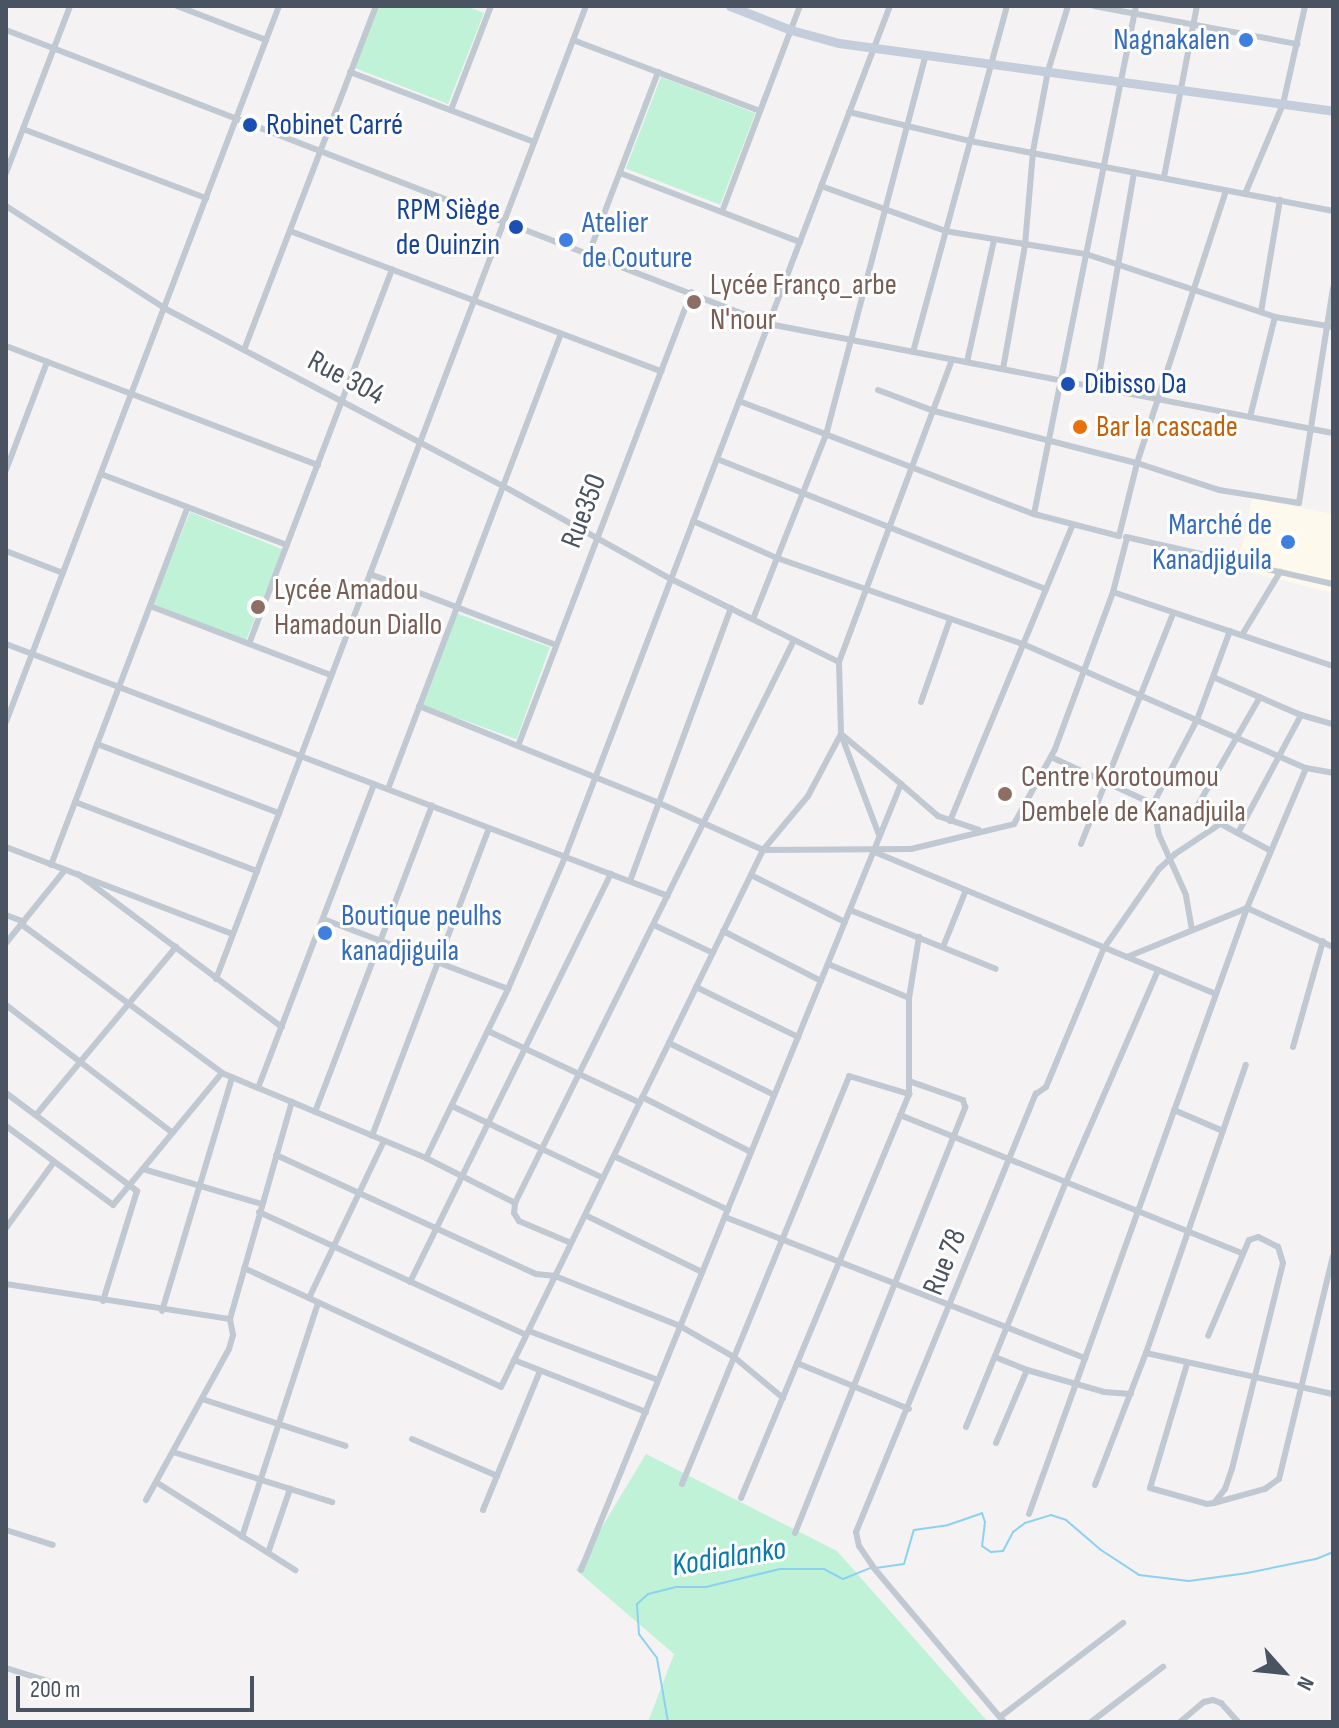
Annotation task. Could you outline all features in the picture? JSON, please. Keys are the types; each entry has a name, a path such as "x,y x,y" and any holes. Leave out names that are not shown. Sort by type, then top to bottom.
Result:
{"street":[{"path":"6,173 70,6"},
{"path":"6,722 8,710 279,6"},
{"path":"244,350 376,6"},
{"path":"216,979 586,6"},
{"path":"730,6 791,30 874,47 1333,111"},
{"path":"722,212 800,6"},
{"path":"426,1158 508,989 565,857 890,6"},
{"path":"913,352 989,63 1007,6"},
{"path":"1003,369 1025,245 1033,151 1048,71 1068,6"},
{"path":"1094,6 1297,44"},
{"path":"1034,514 1136,6"},
{"path":"1164,177 1197,6"},
{"path":"1245,194 1283,104 1305,6"},
{"path":"181,7 266,40"},
{"path":"451,110 489,7"},
{"path":"6,30 769,324 1333,433"},
{"path":"573,40 760,111"},
{"path":"753,619 826,435 926,55"},
{"path":"350,72 534,142"},
{"path":"589,253 658,72"},
{"path":"849,112 908,123 970,141 1333,211"},
{"path":"23,129 206,198"},
{"path":"1097,387 1134,172"},
{"path":"620,173 800,242"},
{"path":"821,186 945,231 1086,254 1275,317 1330,327"},
{"path":"419,706 659,803 763,850 873,852 911,849 1014,824 1051,757 1113,592 1137,463 1226,191"},
{"path":"1261,312 1280,200"},
{"name":"Rue 304","path":"6,206 164,308 503,486 671,579 839,662"},
{"path":"290,231 661,371"},
{"path":"967,362 994,240"},
{"path":"249,644 392,269"},
{"path":"878,390 934,411 1137,463 1219,490 1299,503 1330,327 1333,288"},
{"name":"Rue350","path":"518,746 691,292"},
{"path":"1250,417 1275,317"},
{"path":"388,789 561,334"},
{"path":"6,346 318,465"},
{"path":"879,837 841,734 839,662 952,359"},
{"path":"6,470 47,362"},
{"path":"739,401 1034,514 1333,584"},
{"path":"717,459 1046,589"},
{"path":"101,474 287,545"},
{"path":"51,865 188,507"},
{"path":"693,521 777,558 1023,644 1306,768 1333,773"},
{"path":"950,821 1073,524"},
{"path":"6,551 63,573"},
{"path":"1242,635 1280,572"},
{"path":"370,574 556,645"},
{"path":"1113,592 1333,666"},
{"path":"150,606 331,675"},
{"path":"630,881 731,608"},
{"path":"1081,844 1173,614"},
{"path":"921,702 950,619"},
{"path":"1192,930 1186,895 1159,835 1153,804 1197,720 1230,631"},
{"path":"571,1243 519,1221 514,1213 515,1203 794,640"},
{"path":"6,644 668,896"},
{"path":"1213,677 1301,715 1333,724"},
{"path":"1260,697 1195,810 1271,851"},
{"path":"1238,833 1301,715"},
{"path":"841,734 931,811 950,821 983,831"},
{"path":"244,1268 501,1387 763,850 808,796 841,734"},
{"path":"97,744 279,813"},
{"path":"1051,757 1153,804"},
{"path":"1029,1514 1247,908 1306,768"},
{"path":"258,1088 374,784"},
{"path":"581,1570 901,784"},
{"path":"75,802 257,871"},
{"path":"315,1112 432,806"},
{"name":"Rue 78","path":"1002,1720 874,1568 856,1532 1036,1094 1046,1087 1104,948 1169,860 1220,824"},
{"path":"372,1136 489,828"},
{"path":"6,847 233,934"},
{"path":"873,852 1216,994"},
{"path":"6,943 65,870"},
{"path":"78,874 282,1027"},
{"path":"410,1282 611,874"},
{"path":"751,875 845,922"},
{"path":"943,947 966,890"},
{"path":"1127,957 1247,908 1333,947"},
{"path":"850,910 996,969"},
{"path":"6,915 22,923 222,1073 426,1158 515,1203"},
{"path":"323,919 508,989"},
{"path":"654,925 713,953"},
{"path":"723,931 821,981"},
{"path":"741,1498 909,1094 909,998 919,937"},
{"path":"1293,1047 1323,941"},
{"path":"36,1115 176,947"},
{"path":"828,964 909,998"},
{"path":"966,1427 1066,1182 1158,970"},
{"path":"696,987 798,1037"},
{"path":"6,1005 173,1133"},
{"path":"488,1031 751,1152"},
{"path":"669,1043 774,1095"},
{"path":"1095,1485 1146,1353 1246,1065"},
{"path":"6,1126 113,1205 222,1073"},
{"path":"682,1484 849,1076 909,1094"},
{"path":"162,1311 232,1077"},
{"path":"795,1533 965,1107 963,1100 909,1081"},
{"path":"6,1093 137,1191 103,1301"},
{"path":"146,1500 229,1349 233,1335 230,1319 292,1102"},
{"path":"452,1106 603,1178"},
{"path":"1174,1110 1223,1131"},
{"path":"900,1115 1242,1253"},
{"path":"309,1298 384,1141"},
{"path":"276,1155 536,1274 555,1276 680,1326 734,1357 783,1398"},
{"path":"614,1156 783,1240 1085,1358"},
{"path":"6,1228 54,1162"},
{"path":"143,1169 262,1204"},
{"path":"259,1212 528,1333 658,1380"},
{"path":"585,1215 702,1272"},
{"path":"1208,1336 1249,1240 1258,1237 1283,1253 1232,1469 1225,1489 1214,1503"},
{"path":"1187,1364 1150,1488 1214,1503 1265,1489 1279,1479 1299,1386 1329,1286 1333,1256"},
{"path":"6,1284 162,1311 230,1319"},
{"path":"242,1537 318,1303"},
{"path":"1146,1353 1333,1394"},
{"path":"995,1357 1027,1370 1104,1392 1131,1394"},
{"path":"514,1360 646,1412"},
{"path":"797,1363 909,1409"},
{"path":"996,1443 1027,1370"},
{"path":"483,1510 540,1371"},
{"path":"202,1399 346,1446"},
{"path":"412,1439 497,1476"},
{"path":"173,1452 332,1502"},
{"path":"156,1482 295,1570"},
{"path":"268,1553 290,1489"},
{"path":"6,1530 53,1545"},
{"path":"1002,1720 1123,1623"},
{"path":"1091,1722 1163,1667"},
{"path":"6,1668 48,1681"},
{"path":"1180,1722 1204,1702 1213,1700 1221,1703 1238,1722"}],"shaded area":[{"name":"Marché de Kanadjiguila","path":"1252,498 1333,514 1333,593 1237,569"}],"green space":[{"path":"379,6 466,6 484,13 448,104 355,68"},
{"path":"661,77 755,113 720,205 626,168"},
{"path":"190,512 283,549 246,641 153,604"},
{"path":"456,613 550,647 516,739 422,705"},
{"path":"646,1454 837,1551 988,1722 648,1722 674,1654 576,1570"}],"waterway":[{"name":"Kodialanko","path":"876,1568 904,1564 914,1530 948,1525 982,1513 985,1522 982,1546 991,1552 1003,1551 1013,1532 1025,1523 1051,1515 1066,1520 1101,1550 1139,1575 1189,1581 1247,1573 1316,1559 1333,1552"},
{"name":"Kodialanko","path":"668,1722 657,1658 639,1634 637,1604 648,1594 676,1587 706,1587 780,1569 824,1569 843,1579 870,1568"}],"place":[{"name":"Nagnakalen","path":"1246,40"},
{"name":"Robinet Carré","path":"250,125"},
{"name":"RPM Siège de Ouinzin","path":"516,227"},
{"name":"Atelier de Couture","path":"566,240"},
{"name":"Lycée Franço_arbe N'nour","path":"694,302"},
{"name":"Dibisso Da","path":"1068,384"},
{"name":"Bar la cascade","path":"1080,427"},
{"name":"Marché de Kanadjiguila","path":"1288,542"},
{"name":"Lycée Amadou Hamadoun Diallo","path":"258,607"},
{"name":"Centre Korotoumou Dembele de Kanadjuila","path":"1005,794"},
{"name":"Boutique peulhs kanadjiguila","path":"325,933"}]}
